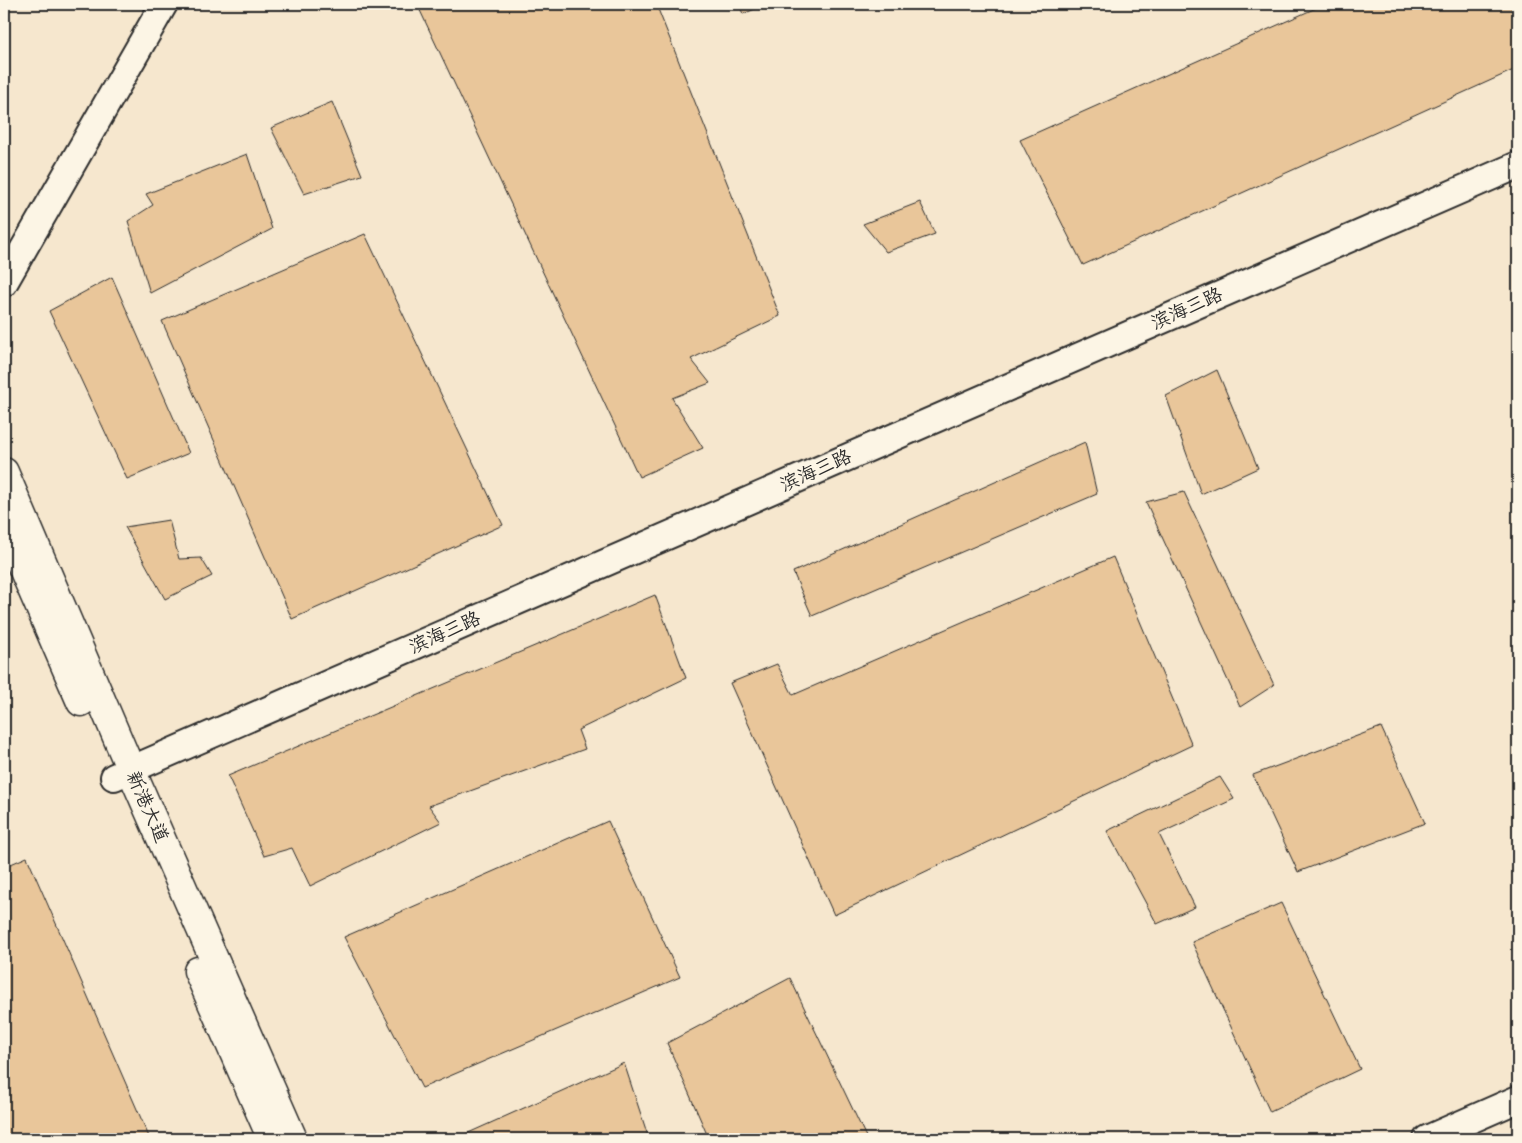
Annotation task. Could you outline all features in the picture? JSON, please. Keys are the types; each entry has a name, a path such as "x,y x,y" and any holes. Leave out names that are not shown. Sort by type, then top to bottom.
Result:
{"main road":[{"name":"新港大道","path":"4,472 122,774 272,1139"},
{"name":"新港大道","path":"4,525 293,1139"}],"street":[{"path":"4,283 164,4"},
{"name":"滨海三路","path":"122,774 1518,165"},
{"path":"1428,1139 1518,1099"}],"shaded area":[{"path":"4,4 1518,4 1518,1139 4,1139"}],"building":[{"path":"417,4 656,4 780,316 691,359 710,383 672,398 703,448 639,477"},
{"path":"739,4 767,4 743,14"},
{"path":"1325,4 1518,4 1518,68 1083,265 1020,140"},
{"path":"332,102 362,175 304,194 271,128"},
{"path":"247,154 272,229 150,293 128,221 153,205 146,194"},
{"path":"920,202 935,234 886,252 863,224"},
{"path":"365,234 503,525 292,619 162,321"},
{"path":"112,277 189,453 127,479 49,311"},
{"path":"1217,370 1258,468 1201,494 1166,396"},
{"path":"1085,442 1097,494 812,616 793,572"},
{"path":"1184,492 1274,685 1240,707 1146,502"},
{"path":"169,520 179,559 201,558 212,576 165,599 125,527"},
{"path":"1113,557 1192,745 834,915 730,683 777,664 793,695"},
{"path":"655,595 686,678 578,730 585,749 429,806 441,822 310,886 292,848 264,856 228,776"},
{"path":"1381,727 1425,823 1298,872 1253,775"},
{"path":"1220,777 1234,799 1159,834 1195,907 1157,924 1107,831"},
{"path":"608,821 680,977 422,1088 344,937"},
{"path":"27,857 150,1139 4,1139 4,867"},
{"path":"1281,903 1360,1069 1270,1112 1192,942"},
{"path":"790,978 867,1139 709,1139 667,1043"},
{"path":"624,1063 649,1139 455,1139"}]}
